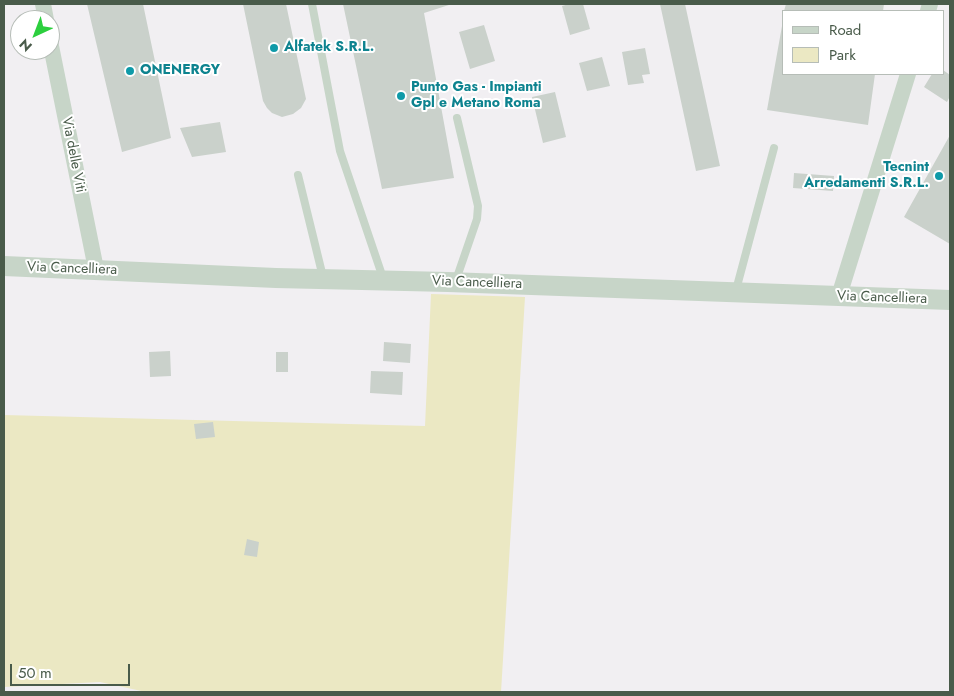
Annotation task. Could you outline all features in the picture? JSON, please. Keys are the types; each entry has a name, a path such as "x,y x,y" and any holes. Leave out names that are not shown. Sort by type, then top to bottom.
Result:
{"street":[{"name":"Via delle Viti","path":"54,60 96,269"},
{"path":"839,296 908,75"},
{"name":"Via Cancelliera","path":"4,266 323,279 950,300"}],"lane":[{"path":"312,4 340,151 383,280"},
{"path":"455,282 478,212 457,118"},
{"path":"736,292 774,148"},
{"path":"298,175 323,279"}],"green space":[{"path":"431,294 525,297 501,692 146,692 100,682 4,687 4,415 425,426"}],"building":[{"name":"ONENERGY","path":"87,4 143,4 171,138 122,152"},
{"name":"Alfatek S.R.L.","path":"243,4 286,4 306,99 301,108 293,114 282,117 272,113 263,101"},
{"name":"Punto Gas - Impianti Gpl e Metano Roma","path":"343,4 452,4 424,13 454,178 382,189"},
{"path":"583,4 590,29 570,35 562,6"},
{"path":"660,4 685,4 720,166 696,171"},
{"path":"786,4 884,4 883,10 784,10"},
{"path":"484,25 495,61 470,69 459,32"},
{"path":"782,26 782,75 875,75 868,125 767,110"},
{"path":"645,48 650,74 642,75 644,83 628,85 622,52"},
{"path":"602,57 610,86 587,91 579,63"},
{"path":"944,71 950,75 950,96 947,102 924,87 931,75 944,75"},
{"path":"555,92 566,137 543,143 532,97"},
{"path":"220,122 226,152 192,157 180,128"},
{"name":"Tecnint Arredamenti S.R.L.","path":"950,135 950,244 904,217"},
{"path":"794,173 834,176 833,191 793,188"},
{"path":"384,342 411,344 410,363 383,361"},
{"path":"170,351 171,376 150,377 149,352"},
{"path":"276,352 288,352 288,372 276,372"},
{"path":"371,371 403,372 402,395 370,393"},
{"path":"213,422 215,437 196,439 194,424"},
{"path":"247,539 259,542 257,557 244,555"}],"place":[{"name":"Alfatek S.R.L.","path":"274,48"},
{"name":"ONENERGY","path":"130,71"},
{"name":"Punto Gas - Impianti Gpl e Metano Roma","path":"401,96"},
{"name":"Tecnint Arredamenti S.R.L.","path":"939,176"}]}
